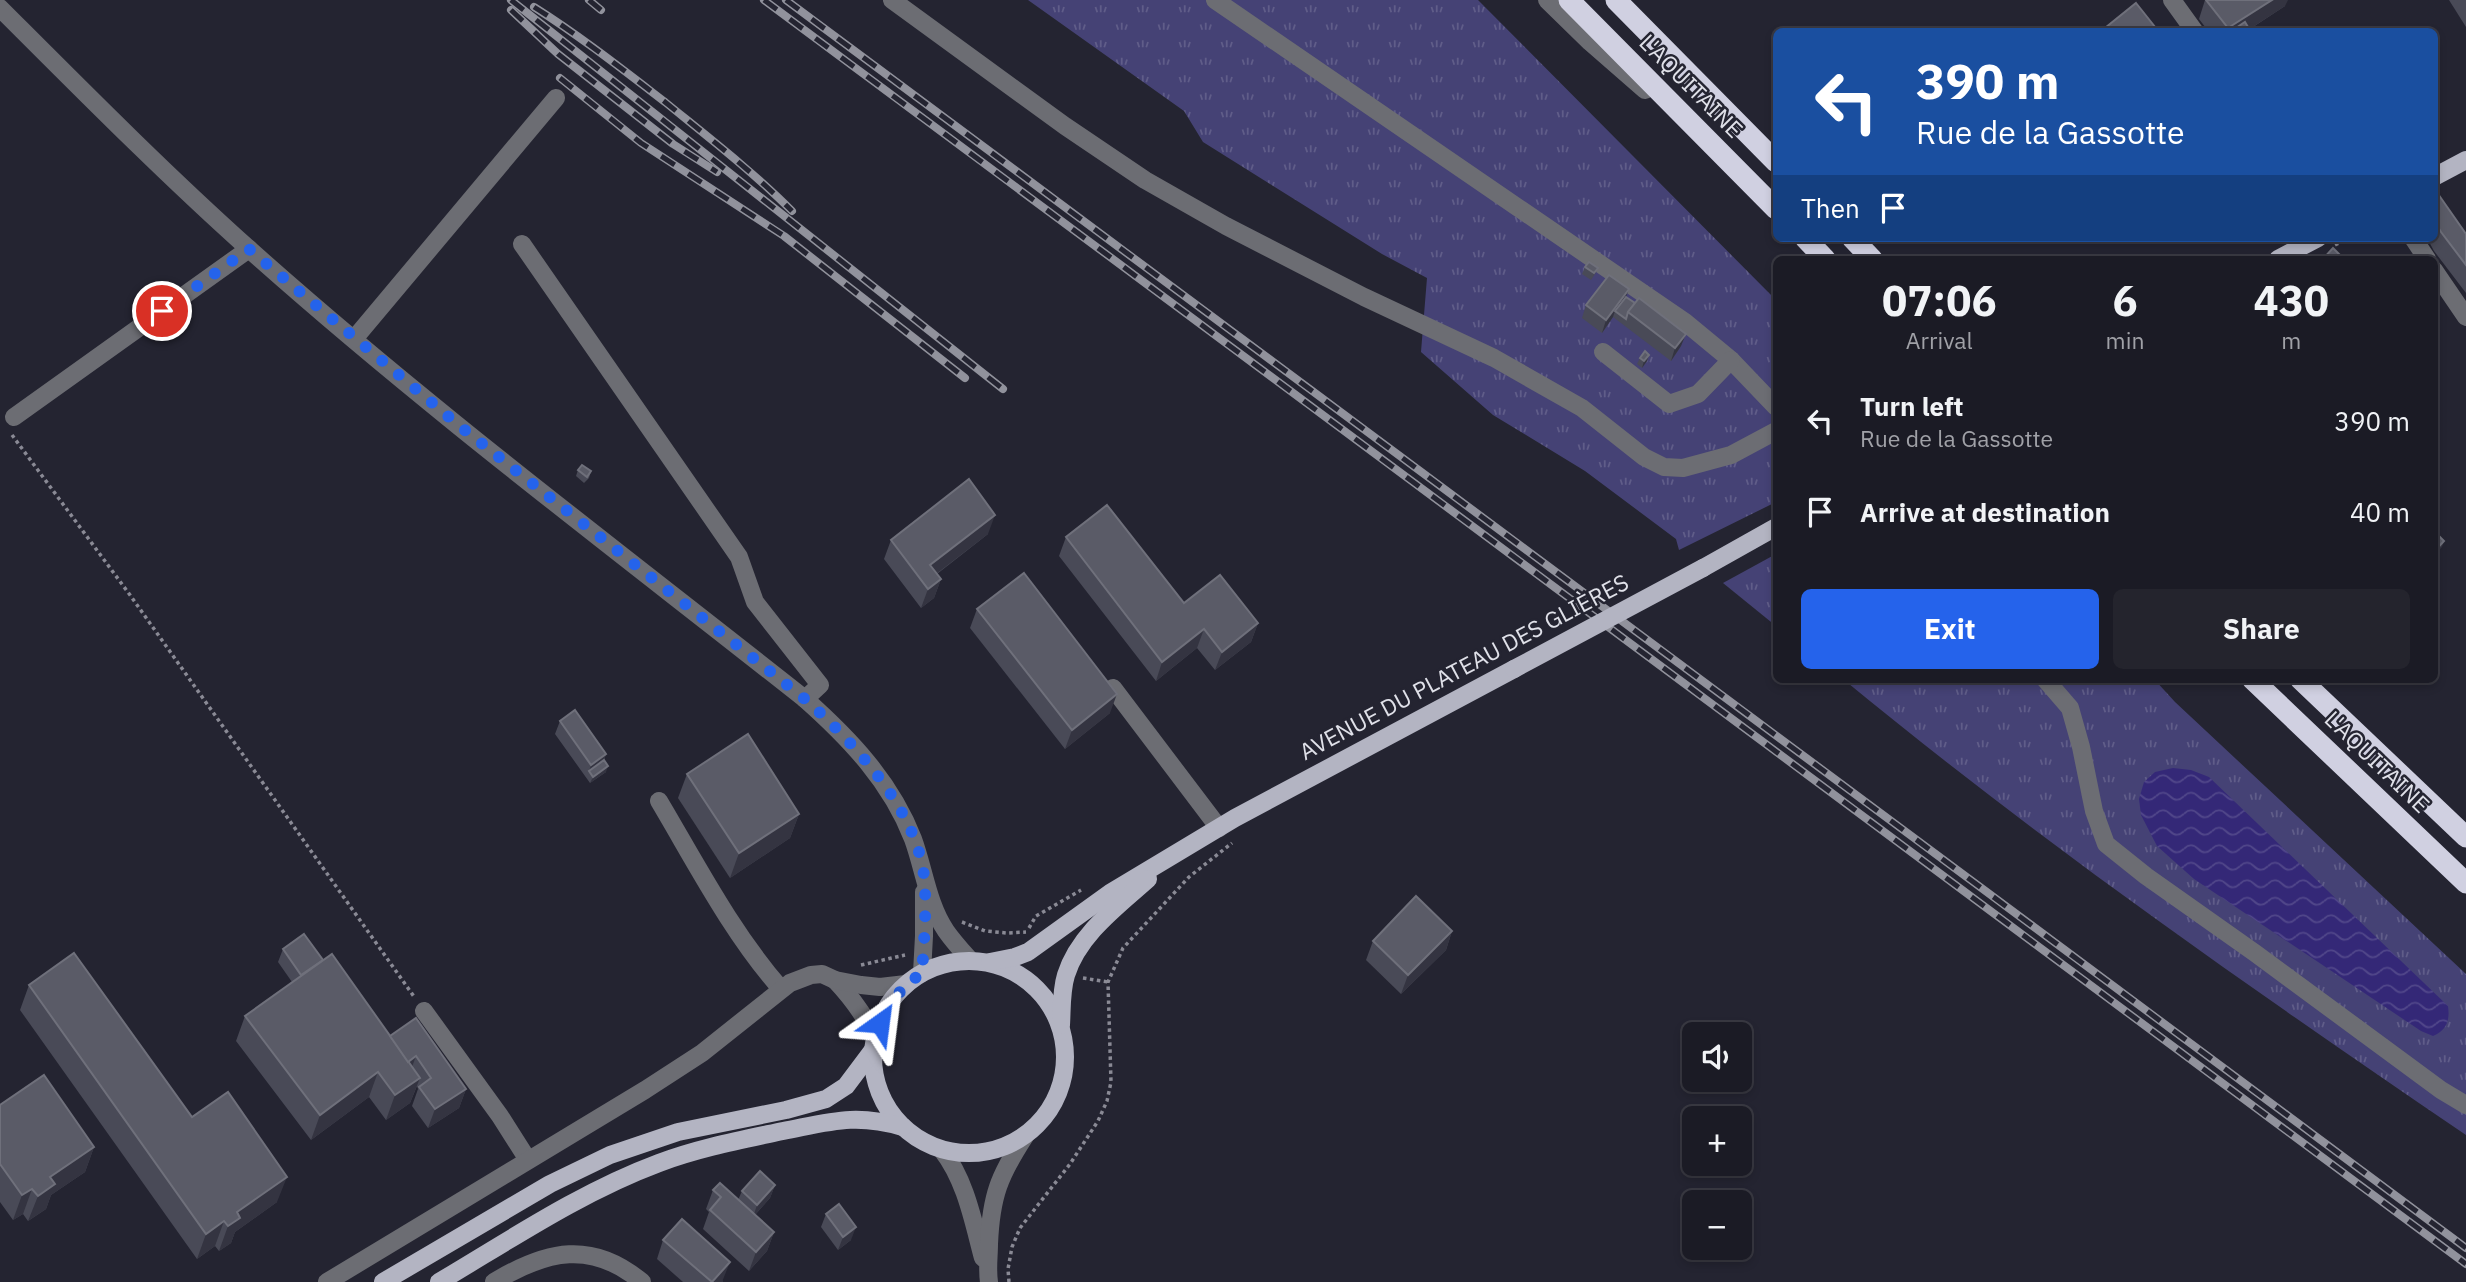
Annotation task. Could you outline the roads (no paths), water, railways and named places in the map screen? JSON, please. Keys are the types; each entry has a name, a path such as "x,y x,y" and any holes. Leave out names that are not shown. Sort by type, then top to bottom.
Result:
{"highway":[{"name":"L'AQUITAINE","path":"1569,0 1773,206"},
{"name":"L'AQUITAINE","path":"1616,0 1773,159"},
{"path":"1809,242 1822,256"},
{"path":"1856,242 1869,256"},
{"name":"L'AQUITAINE","path":"2256,683 2466,883"},
{"name":"L'AQUITAINE","path":"2304,683 2466,837"}],"main road":[{"path":"2438,175 2466,160"},
{"path":"2284,256 2310,242"},
{"name":"AVENUE DU PLATEAU DES GLIÈRES","path":"990,962 1028,952 1110,892 1219,828 1773,529"},
{"name":"AVENUE DU PLATEAU DES GLIÈRES","path":"1060,1025 1064,985 1079,948 1119,905 1178,854"},
{"path":"383,1282 550,1184 610,1155 689,1129 786,1110 826,1099 846,1086 874,1044 886,1009 906,984 945,963 970,960 990,962 1020,975 1045,996 1060,1025 1066,1050 1064,1074 1056,1098 1043,1119 1025,1136 1006,1147 984,1153 942,1150 921,1141 903,1127 886,1105 876,1078 874,1044"},
{"path":"439,1282 568,1206 656,1164 726,1142 849,1119 873,1119 903,1127"}],"street":[{"path":"892,0 1065,127 1144,180 1341,285 1494,358 1582,408 1644,457 1664,467 1683,468 1731,455 1773,434"},
{"path":"1215,0 1685,322 1731,359 1773,404"},
{"path":"1547,0 1590,42 1720,153"},
{"path":"2172,0 2192,28"},
{"path":"0,8 104,113 249,249 461,427 805,699 842,732 868,762 897,804 913,839 945,931 970,960"},
{"path":"354,339 556,98"},
{"path":"522,244 739,556 755,602 820,685 805,699"},
{"path":"11,424 249,249"},
{"path":"2438,276 2466,317"},
{"path":"1603,352 1669,404 1698,394 1731,359"},
{"path":"2048,683 2070,708 2094,811 2106,844 2146,876 2441,1090 2466,1105"},
{"path":"1113,688 1219,828"},
{"path":"659,801 717,901 763,969 781,989"},
{"path":"922,973 923,874"},
{"path":"327,1282 702,1053 781,989 811,975 821,974 835,980 880,987 906,984"},
{"path":"835,980 859,1008 874,1044"},
{"path":"424,1011 500,1116 528,1160"},
{"path":"988,1279 994,1195 1009,1160 1025,1136"},
{"path":"942,1150 961,1181 988,1279"},
{"path":"494,1282 517,1268 548,1258 592,1254 623,1266 642,1282"}],"water":[{"path":"2173,768 2191,770 2209,777 2448,1006 2448,1020 2442,1031 2433,1036 2421,1031 2194,879 2157,846 2141,815 2139,799 2144,782 2155,772"}],"railway":[{"path":"511,0 1003,389"},
{"path":"589,0 601,10"},
{"path":"764,0 2466,1264"},
{"path":"786,0 2466,1248"},
{"path":"534,7 665,102 746,168 792,211"},
{"path":"511,10 558,54 673,144 717,172"},
{"path":"560,78 641,143 784,236 965,378"}]}
